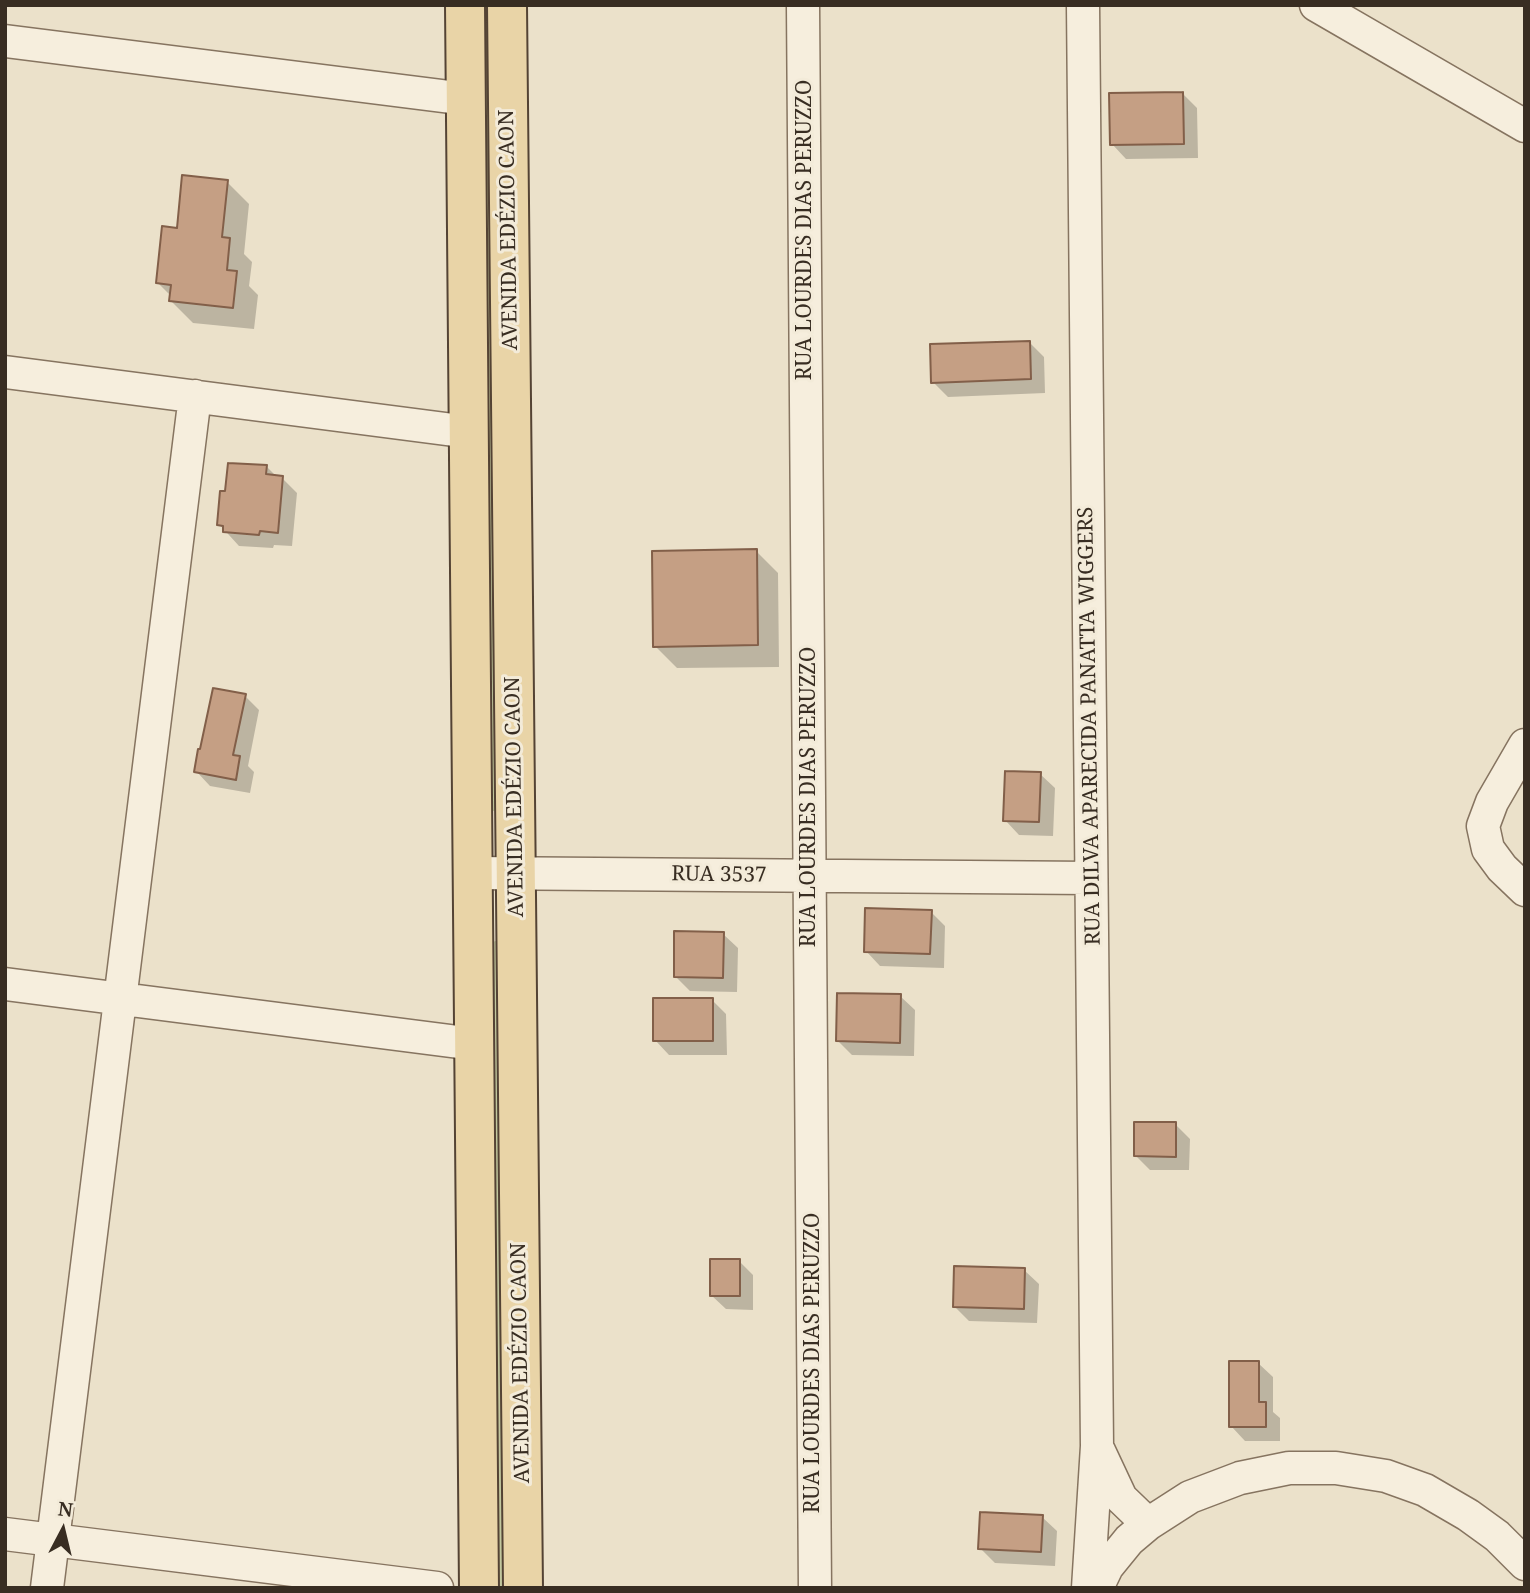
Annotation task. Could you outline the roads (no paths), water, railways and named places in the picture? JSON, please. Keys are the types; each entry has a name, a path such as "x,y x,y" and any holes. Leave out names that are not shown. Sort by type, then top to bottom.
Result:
{"main road":[{"name":"AVENIDA EDÉZIO CAON","path":"465,5 479,1588"},
{"name":"AVENIDA EDÉZIO CAON","path":"507,5 523,1588"}],"street":[{"name":"RUA LOURDES DIAS PERUZZO","path":"803,5 815,1588"},
{"name":"RUA DILVA APARECIDA PANATTA WIGGERS","path":"1083,5 1097,1446 1088,1588"},
{"path":"1317,5 1525,126"},
{"path":"5,41 466,99"},
{"path":"5,372 469,432"},
{"path":"47,1588 195,396"},
{"path":"1525,745 1492,802 1483,825 1488,849 1502,868 1525,890"},
{"name":"RUA 3537","path":"473,873 1091,878"},
{"path":"5,984 474,1044"},
{"name":"RUA DILVA APARECIDA PANATTA WIGGERS","path":"1097,1446 1121,1498 1148,1524"},
{"path":"1097,1588 1107,1567 1129,1540 1148,1524 1190,1497 1240,1478 1289,1468 1336,1468 1386,1476 1425,1490 1497,1536 1525,1564"},
{"path":"5,1534 437,1588"}]}
